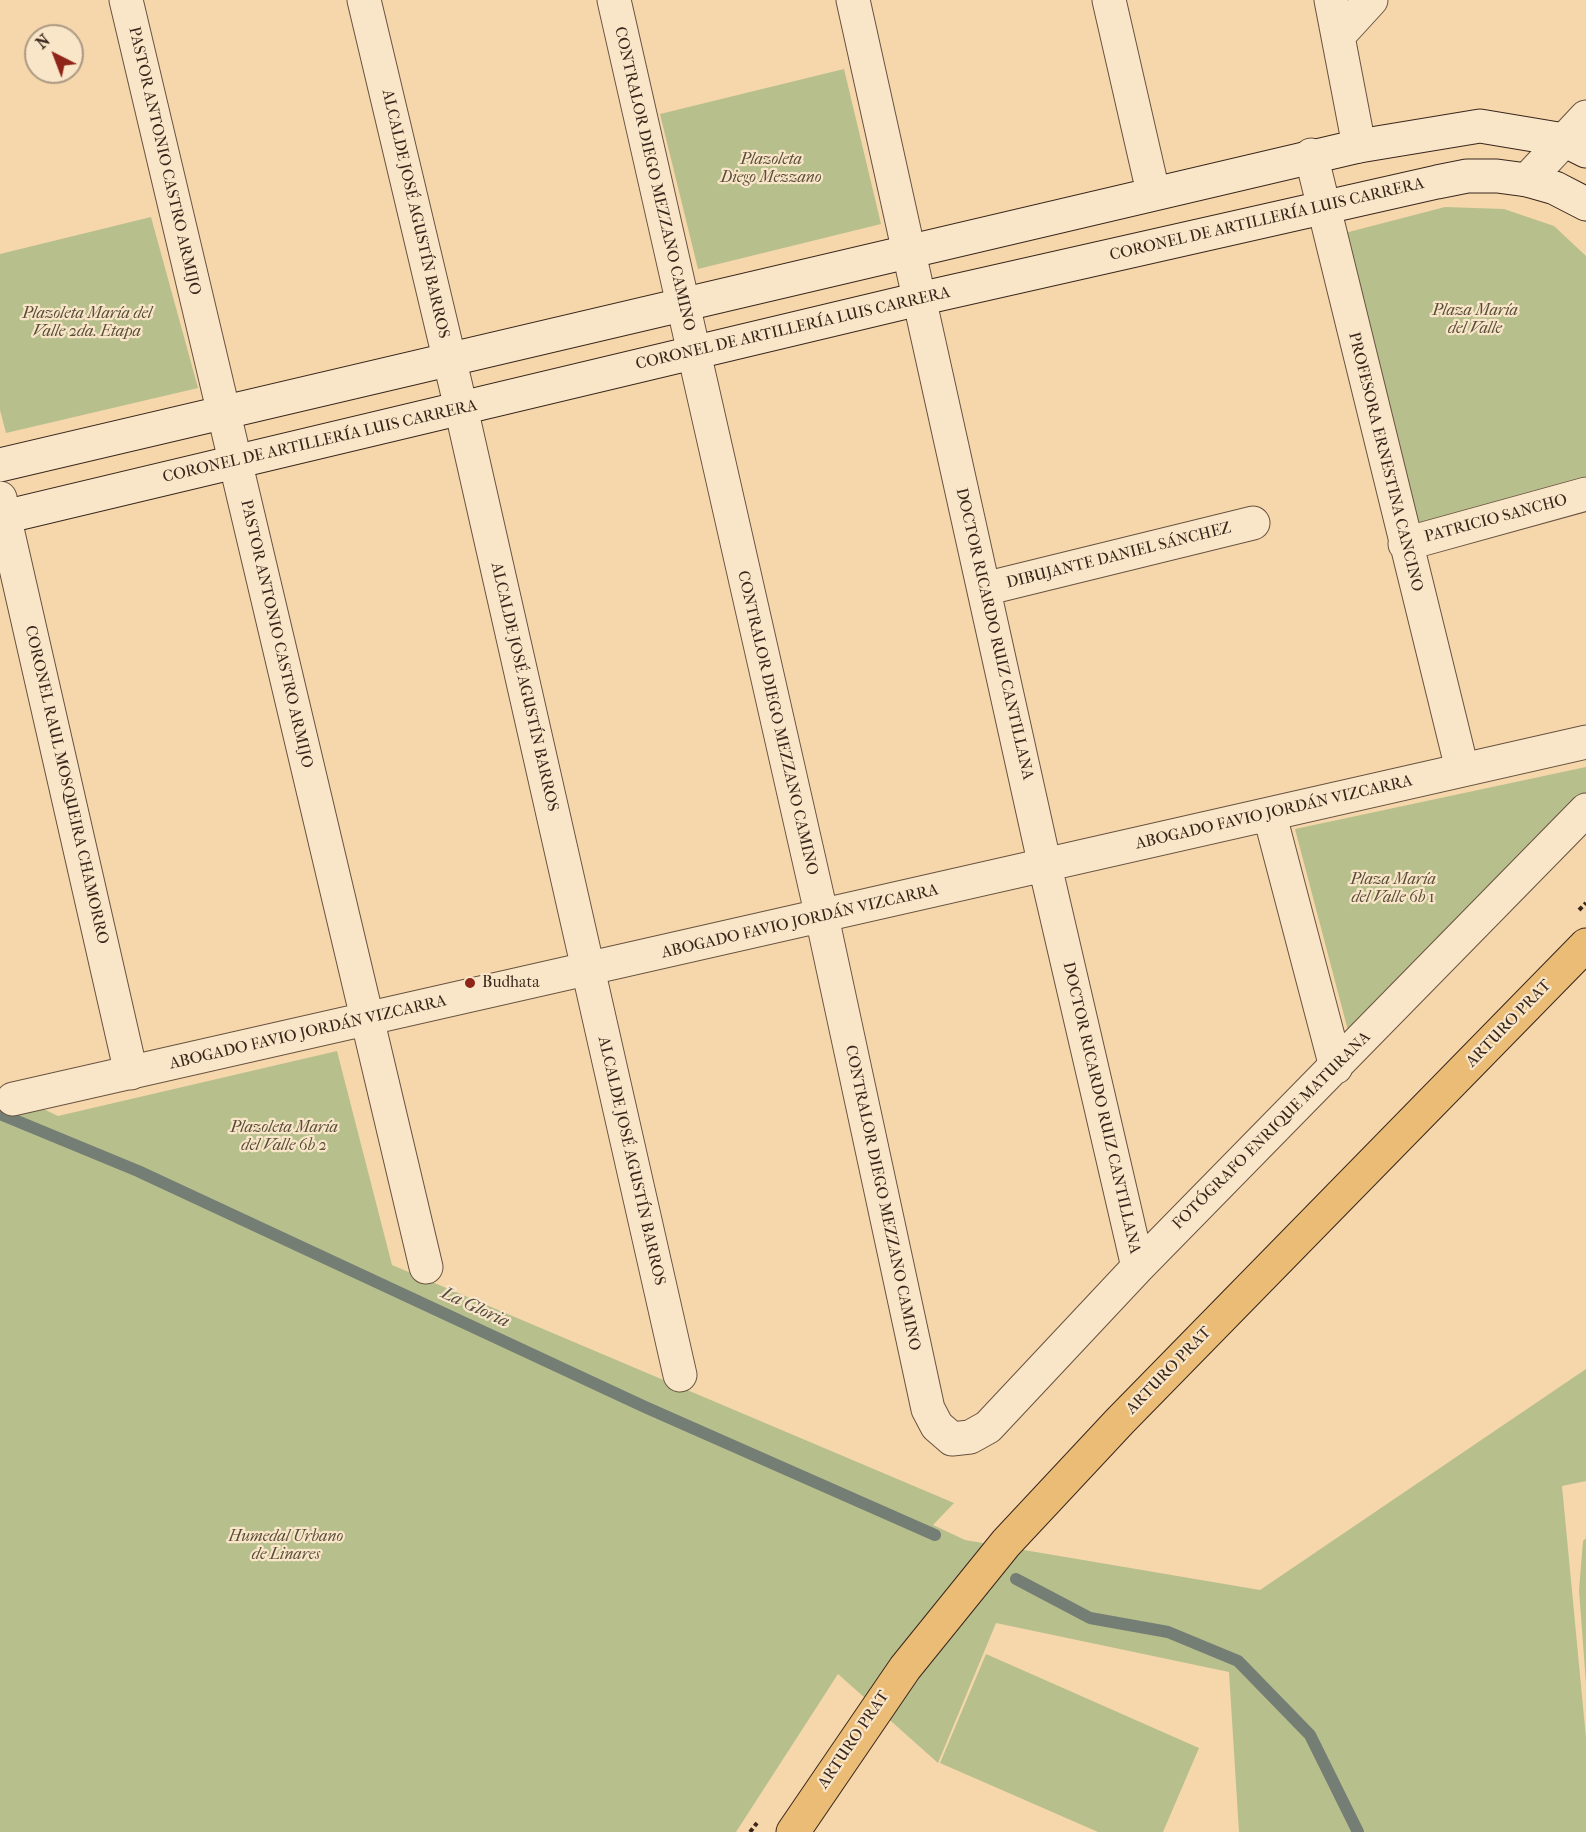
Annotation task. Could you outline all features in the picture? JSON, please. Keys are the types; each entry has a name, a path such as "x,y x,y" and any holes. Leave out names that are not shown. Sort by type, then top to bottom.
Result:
{"main road":[{"name":"ARTURO PRAT","path":"793,1832 905,1668 1006,1542 1128,1412 1586,945"}],"street":[{"name":"PASTOR ANTONIO CASTRO ARMIJO","path":"126,0 426,1267"},
{"name":"ALCALDE JOSÉ AGUSTÍN BARROS","path":"364,0 461,408 680,1375"},
{"name":"CONTRALOR DIEGO MEZZANO CAMINO","path":"614,0 822,917 928,1409 937,1426 952,1439"},
{"name":"DOCTOR RICARDO RUIZ CANTILLANA","path":"853,0 1138,1267"},
{"path":"1109,0 1152,192"},
{"path":"1331,0 1359,146"},
{"path":"1339,34 1371,0"},
{"path":"0,465 1311,156 1480,126 1579,136"},
{"path":"1527,180 1579,136"},
{"name":"PROFESORA ERNESTINA CANCINO","path":"1311,156 1462,769"},
{"name":"CORONEL DE ARTILLERÍA LUIS CARRERA","path":"1,511 235,462 920,298 1467,176 1497,176 1527,180 1555,188 1586,204"},
{"name":"PATRICIO SANCHO","path":"1405,544 1586,494"},
{"name":"CORONEL RAUL MOSQUEIRA CHAMORRO","path":"1,511 131,1073"},
{"name":"DIBUJANTE DANIEL SÁNCHEZ","path":"984,589 1253,522"},
{"name":"ABOGADO FAVIO JORDÁN VIZCARRA","path":"13,1100 1270,816 1462,769 1586,742"},
{"name":"FOTÓGRAFO ENRIQUE MATURANA","path":"952,1439 970,1437 988,1427 1138,1267 1586,810"},
{"path":"1270,816 1336,1067"}],"green space":[{"name":"Plazoleta Diego Mezzano","path":"844,69 881,224 698,269 660,114"},
{"name":"Plaza María del Valle","path":"1445,207 1504,209 1554,226 1586,256 1586,476 1407,526 1341,234"},
{"name":"Plazoleta María del Valle 2da. Etapa","path":"151,217 198,388 6,433 0,410 0,254"},
{"name":"Plaza María del Valle 6b 1","path":"1586,767 1586,805 1351,1042 1295,829"},
{"name":"Humedal Urbano de Linares","path":"337,1051 392,1265 954,1503 933,1525 965,1540 1260,1590 1586,1369 1586,1481 1562,1486 1586,1738 1586,1832 1239,1832 1229,1672 996,1623 938,1763 838,1674 736,1832 0,1832 0,1088 58,1116"},
{"path":"1586,1538 1586,1684 1579,1590 1583,1541"},
{"path":"986,1654 1199,1748 1163,1832 1098,1832 940,1763"}],"waterway":[{"name":"La Gloria","path":"0,1114 138,1171 645,1407 935,1535"},
{"path":"1016,1579 1090,1618 1168,1632 1238,1661 1310,1735 1358,1832"}],"place":[{"name":"Budhata","path":"470,983"}],"park label":[{"name":"Plazoleta María del Valle 6b 2","path":"284,1137"}]}
